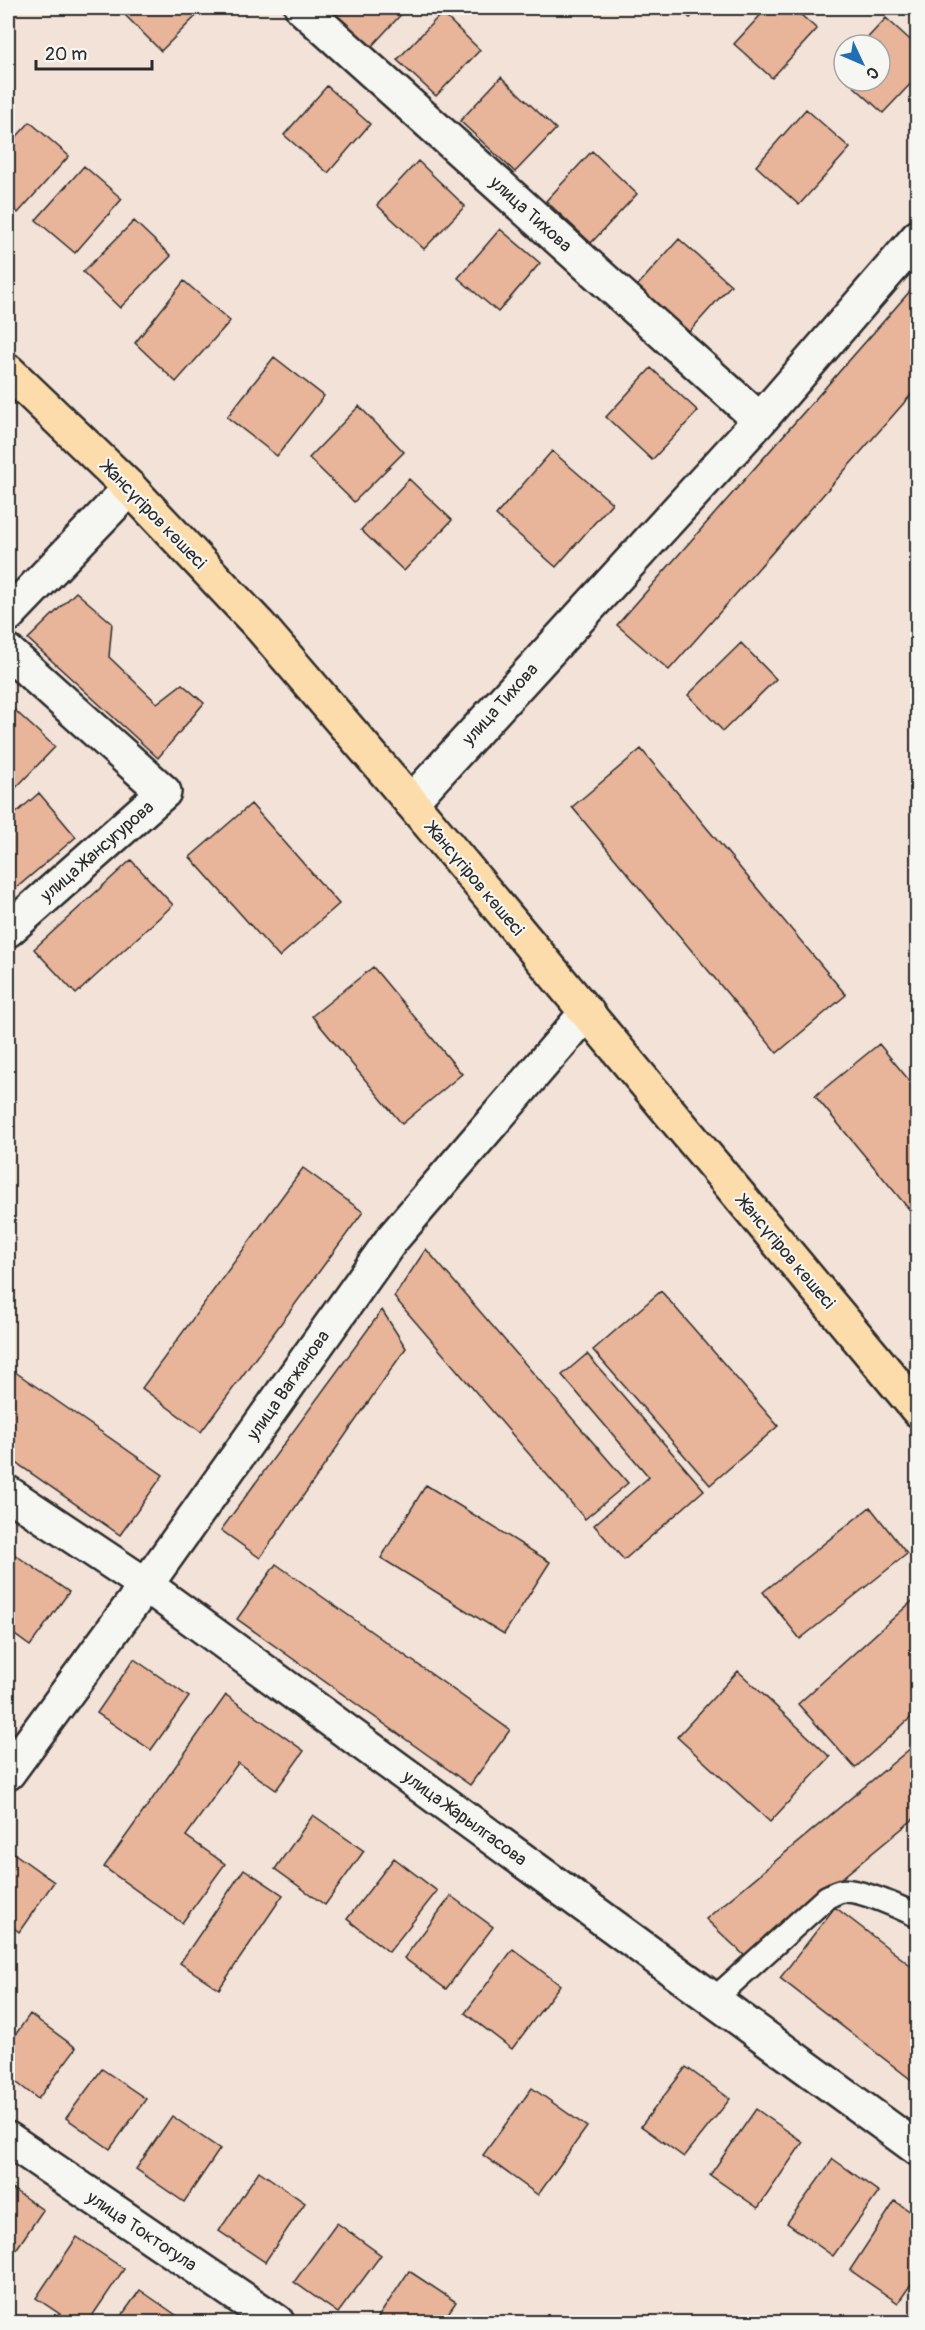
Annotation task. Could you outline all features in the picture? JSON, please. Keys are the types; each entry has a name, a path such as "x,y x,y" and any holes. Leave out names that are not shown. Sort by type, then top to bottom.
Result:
{"main road":[{"name":"Жансүгіров көшесі","path":"8,371 130,488 260,626 411,802 918,1410"}],"street":[{"name":"улица Тихова","path":"302,8 760,420"},
{"name":"улица Тихова","path":"411,802 760,420 918,237"},
{"path":"8,615 130,488"},
{"name":"улица Жансугурова","path":"8,652 164,792 8,930"},
{"name":"улица Вагжанова","path":"8,1773 146,1585 392,1239 587,1012"},
{"name":"улица Жарылгасова","path":"8,1493 146,1585 918,2149"},
{"name":"улица Токтогула","path":"8,2139 277,2322"}],"lane":[{"path":"713,2000 828,1897 842,1891 895,1905 918,1916"}],"building":[{"path":"128,8 204,8 161,51 123,13"},
{"path":"335,8 407,8 371,47 331,12"},
{"path":"678,8 700,8 690,18"},
{"path":"767,8 793,8 817,29 772,78 734,44"},
{"path":"442,13 480,50 436,96 397,60"},
{"path":"886,18 918,47 918,76 883,113 861,93 892,93 892,33 872,33"},
{"path":"501,77 556,129 515,172 460,121"},
{"path":"327,86 370,124 328,173 284,135"},
{"path":"806,109 850,148 799,205 756,166"},
{"path":"30,122 69,156 18,213 8,204 8,146"},
{"path":"592,151 637,194 591,243 546,201"},
{"path":"418,161 465,206 424,249 377,205"},
{"path":"84,166 122,199 75,253 36,220"},
{"path":"134,221 171,256 120,308 83,272"},
{"path":"500,229 540,263 498,312 458,278"},
{"path":"679,239 731,285 689,332 637,286"},
{"path":"184,281 230,321 176,382 135,343"},
{"path":"918,282 918,387 669,670 617,625"},
{"path":"274,357 324,396 277,456 227,417"},
{"path":"651,368 698,411 652,460 606,417"},
{"path":"359,406 404,452 354,502 309,458"},
{"path":"552,451 612,503 556,567 496,515"},
{"path":"409,479 452,520 404,571 361,530"},
{"path":"76,592 112,623 109,657 157,703 182,684 204,703 158,758 28,639"},
{"path":"741,643 776,679 723,731 688,695"},
{"path":"8,704 55,747 8,796"},
{"path":"641,749 846,995 777,1053 572,807"},
{"path":"39,793 76,837 8,895 8,820"},
{"path":"251,804 339,904 279,957 190,857"},
{"path":"131,860 173,905 76,994 34,949"},
{"path":"373,967 462,1074 402,1124 312,1016"},
{"path":"879,1044 918,1091 918,1220 815,1096"},
{"path":"303,1168 363,1212 201,1432 142,1388"},
{"path":"426,1249 628,1483 585,1519 394,1297"},
{"path":"661,1291 778,1426 710,1485 593,1350"},
{"path":"382,1310 406,1348 260,1558 221,1530"},
{"path":"587,1354 704,1490 624,1560 594,1525 649,1477 562,1375"},
{"path":"8,1367 163,1475 120,1535 8,1457"},
{"path":"426,1485 550,1562 504,1634 381,1558"},
{"path":"870,1507 907,1554 800,1639 763,1592"},
{"path":"14,1554 69,1592 30,1646 8,1630 8,1564"},
{"path":"276,1564 510,1730 470,1785 237,1619"},
{"path":"918,1596 918,1711 855,1768 798,1704"},
{"path":"134,1659 189,1697 151,1750 97,1713"},
{"path":"738,1671 830,1757 770,1822 677,1737"},
{"path":"226,1695 304,1751 276,1790 238,1763 186,1836 225,1864 182,1923 104,1867"},
{"path":"918,1742 918,1819 916,1817 746,1957 706,1919"},
{"path":"313,1815 364,1851 325,1905 275,1869"},
{"path":"8,1849 54,1882 19,1932 8,1923"},
{"path":"394,1858 437,1891 389,1952 347,1919"},
{"path":"244,1869 283,1895 219,1989 180,1963"},
{"path":"451,1896 493,1927 446,1989 404,1958"},
{"path":"835,1907 918,1971 918,2085 780,1978"},
{"path":"513,1949 560,1985 512,2049 465,2013"},
{"path":"30,2014 76,2048 38,2099 8,2076 8,2045"},
{"path":"686,2067 730,2099 684,2157 641,2126"},
{"path":"102,2069 146,2099 110,2149 66,2118"},
{"path":"532,2088 587,2127 538,2195 483,2155"},
{"path":"756,2109 803,2142 758,2208 710,2175"},
{"path":"172,2116 220,2149 184,2202 136,2169"},
{"path":"833,2159 879,2192 833,2256 787,2223"},
{"path":"259,2171 305,2203 265,2262 219,2231"},
{"path":"8,2186 43,2210 9,2260 8,2259"},
{"path":"895,2201 918,2217 918,2274 898,2303 850,2270"},
{"path":"337,2223 381,2255 338,2313 294,2282"},
{"path":"77,2237 124,2269 88,2322 72,2322 36,2298"},
{"path":"409,2271 456,2302 442,2322 375,2322"},
{"path":"140,2290 186,2322 117,2322"}]}
